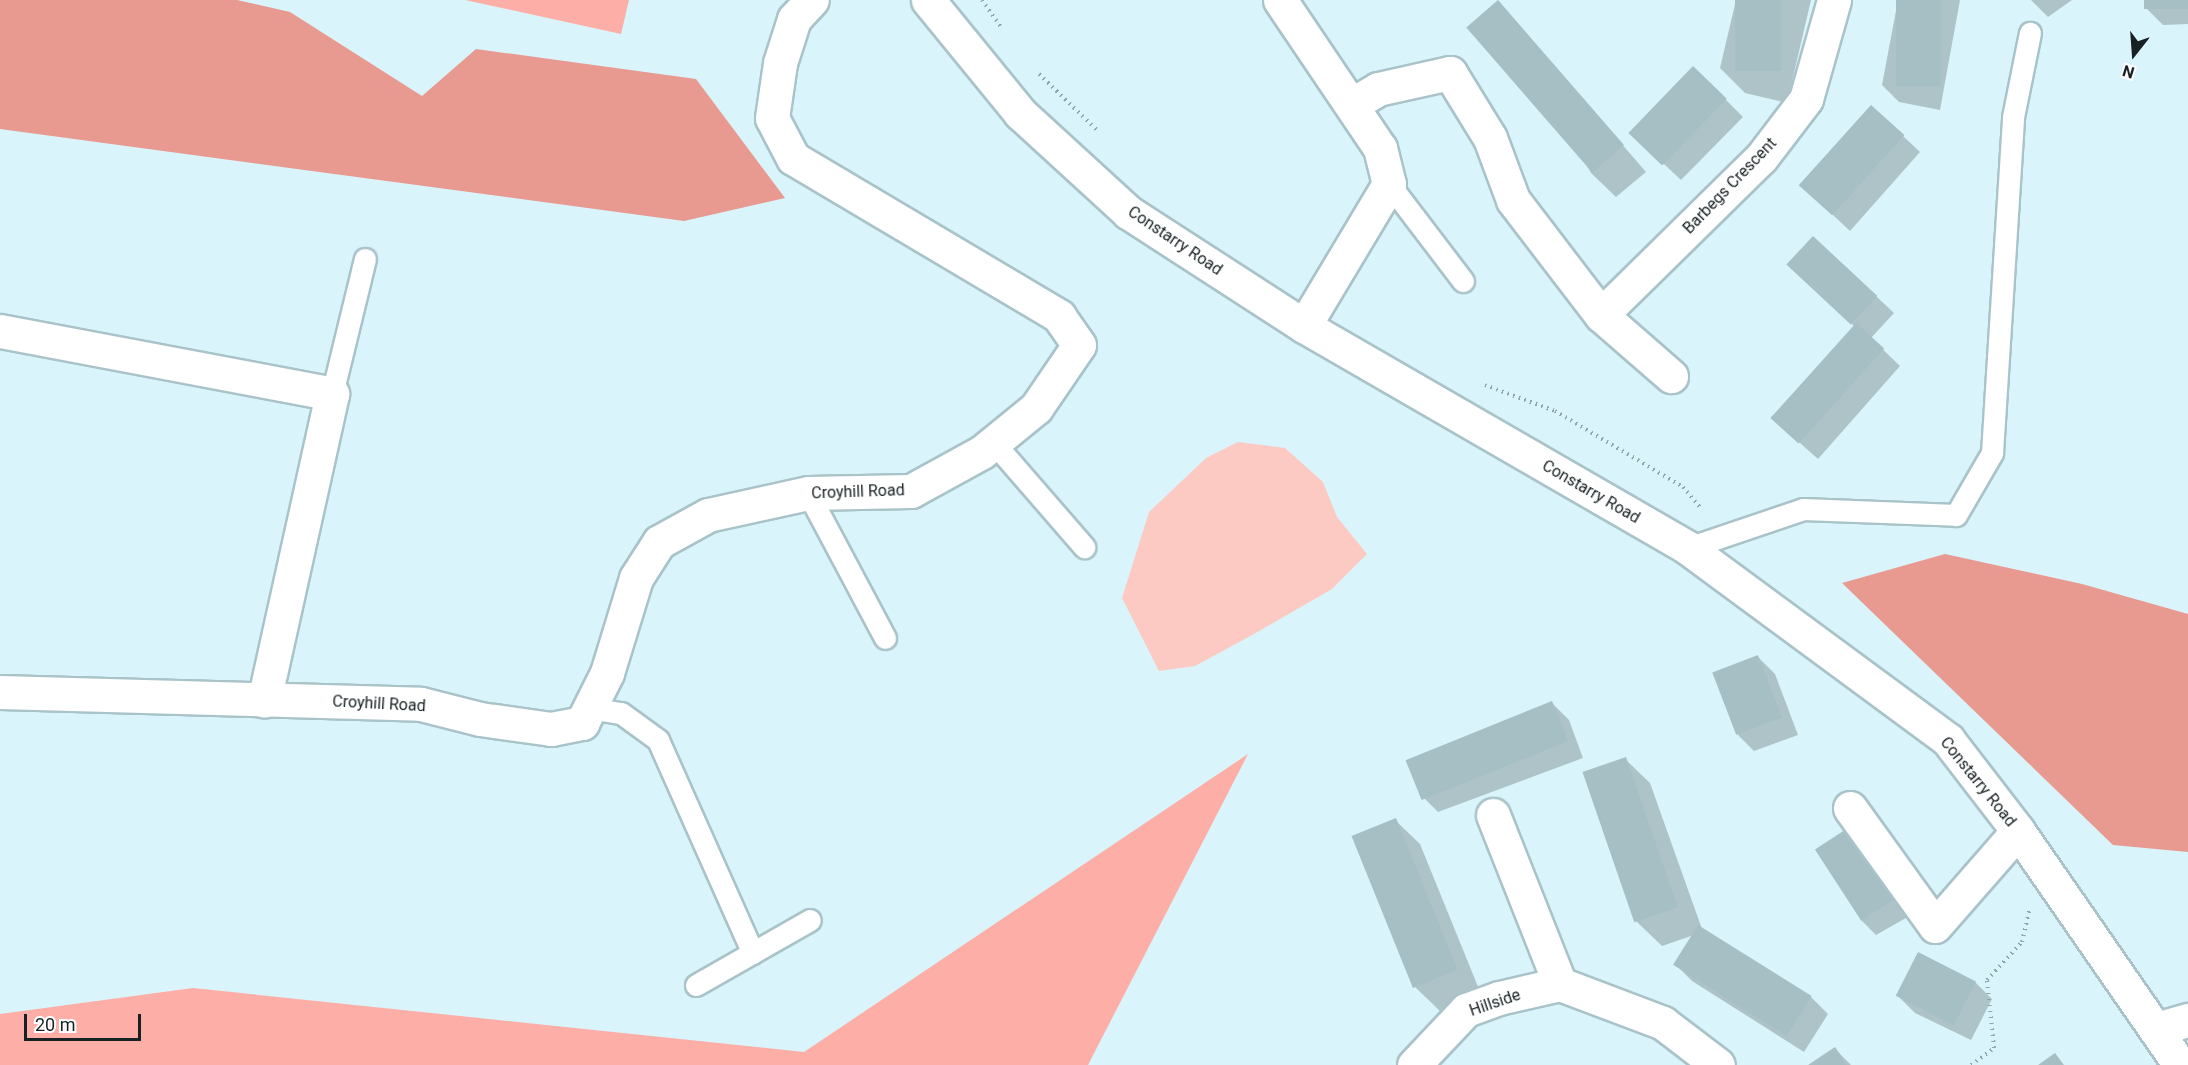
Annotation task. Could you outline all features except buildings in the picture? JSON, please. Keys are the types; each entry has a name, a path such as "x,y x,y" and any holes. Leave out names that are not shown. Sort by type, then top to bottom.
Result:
{"street":[{"name":"Croyhill Road","path":"0,692 421,704 480,719 551,729 582,723 607,673 636,578 659,542 708,515 808,493 911,491 994,443 1036,408 1079,345 1059,316 793,158 772,118 780,63 794,18 812,0"},
{"name":"Constarry Road","path":"928,0 1020,114 1128,212 1304,326 1688,548 1948,740 2018,831 2180,1065"},
{"path":"1280,0 1316,58 1353,104 1380,148 1389,184 1304,326"},
{"name":"Barbegs Crescent","path":"1601,315 1761,158 1806,99 1834,0"},
{"path":"1353,104 1378,89 1450,73 1490,138 1513,200 1601,315 1671,376"},
{"path":"0,331 332,394 264,701"},
{"path":"1850,808 1935,926 2018,831"},
{"path":"1493,815 1560,984 1663,1023 1718,1065"},
{"name":"Hillside","path":"1414,1065 1466,1011 1499,998 1560,984"},
{"path":"2156,1029 2188,1020"}],"lane":[{"path":"1688,548 1803,509 1956,515 1992,453 2013,117 2030,33"},
{"path":"1389,184 1463,281"},
{"path":"332,394 365,259"},
{"path":"994,443 1084,547"},
{"path":"808,493 885,638"},
{"path":"589,708 621,713 658,740 753,953"},
{"path":"696,985 810,920"}],"path":[{"path":"1971,1065 1994,1048 1987,980 2022,942 2039,863"}],"shaded area":[{"path":"0,0 237,0 290,12 422,96 476,49 696,79 785,198 684,221 0,129"},
{"path":"465,0 629,0 621,34"},
{"path":"1238,442 1285,448 1323,482 1337,517 1367,554 1332,589 1254,634 1195,666 1159,671 1122,598 1149,512 1206,458"},
{"path":"1945,554 2082,584 2188,614 2188,852 2113,845 1842,583"},
{"path":"1248,754 1088,1065 0,1065 0,1014 193,988 804,1052"}]}
